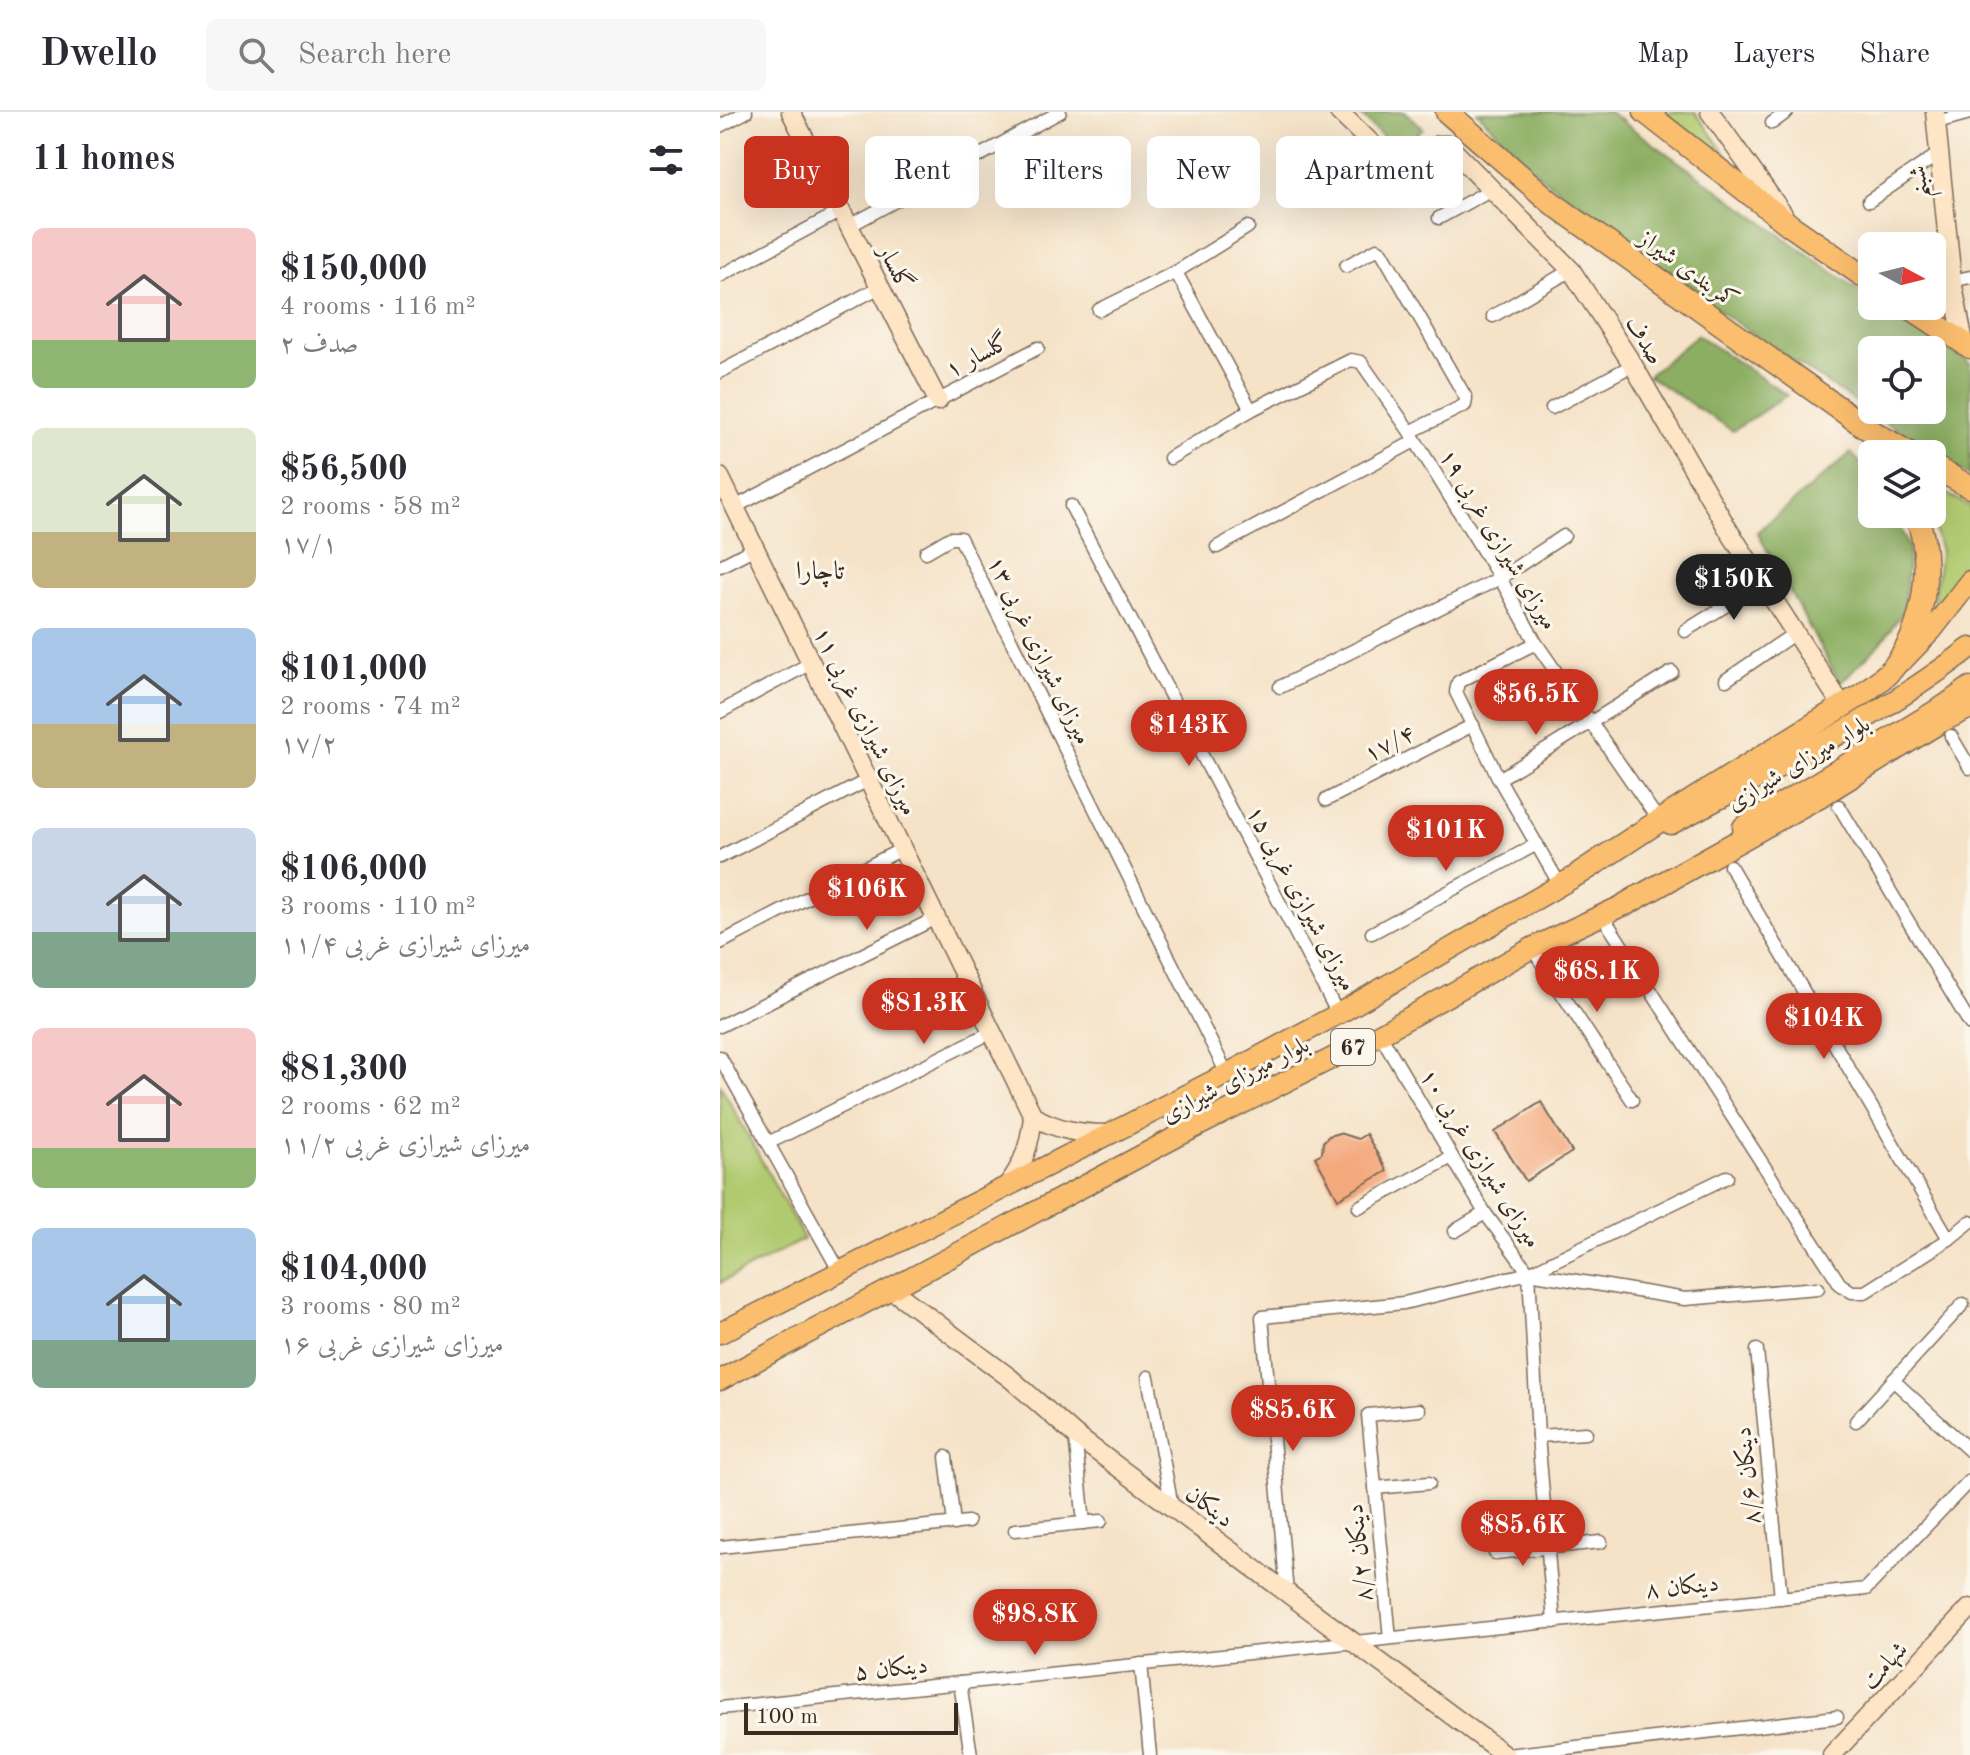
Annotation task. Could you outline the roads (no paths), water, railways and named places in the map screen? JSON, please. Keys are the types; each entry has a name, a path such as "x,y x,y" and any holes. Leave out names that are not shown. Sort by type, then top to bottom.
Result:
{"highway":[{"path":"1645,112 1791,226 1858,272"},
{"name":"کمربندی شیراز","path":"1453,116 1552,203 1887,440"},
{"path":"1929,320 1967,345"},
{"path":"1868,429 1875,440"},
{"path":"1946,474 1970,487"},
{"path":"1580,873 1843,707 1893,668 1909,642 1919,614 1925,540 1921,528"},
{"path":"1626,904 1823,794 1941,721 1970,707"}],"main road":[{"path":"1864,693 1913,651 1970,581"},
{"name":"بلوار میرزای شیرازی","path":"720,1333 1227,1074 1338,1014 1580,873 1863,722 1903,698 1970,648"},
{"name":"بلوار میرزای شیرازی","path":"720,1380 1178,1136 1380,1034 1532,948 1626,904 1711,844 1970,687"}],"street":[{"path":"720,126 746,112"},
{"path":"720,276 845,219 1060,112"},
{"name":"صدف","path":"1339,112 1396,170 1404,171 1438,145 1448,145 1571,270 1633,365 1729,531 1843,707"},
{"path":"1710,112 1791,226"},
{"path":"1772,123 1787,112"},
{"name":"گلسار","path":"793,113 938,401"},
{"path":"1936,117 1970,113"},
{"name":"شبنم","path":"1936,117 1961,279 1967,345"},
{"path":"1869,201 1940,153"},
{"path":"1439,218 1492,189"},
{"path":"1099,310 1176,272 1248,227"},
{"path":"1217,547 1465,405 1466,398 1382,252 1377,249 1346,266"},
{"path":"1493,316 1571,270"},
{"path":"1170,458 1251,410 1176,272"},
{"path":"720,372 880,287"},
{"name":"گلسار ۱","path":"735,507 1038,348"},
{"name":"۱۹ میرزای شیرازی غربی","path":"1251,410 1351,360 1361,362 1412,436 1500,578 1536,643 1659,821"},
{"path":"1552,408 1633,365"},
{"name":"میرزای شیرازی غربی ۱۱","path":"720,477 1033,1116"},
{"name":"۱۵ میرزای شیرازی غربی","path":"1071,506 1338,1014"},
{"path":"1280,687 1500,578 1564,536"},
{"name":"۱۳ میرزای شیرازی غربی","path":"926,552 950,538 960,538 1227,1074"},
{"path":"720,566 755,548"},
{"path":"1685,631 1764,582"},
{"path":"1726,680 1795,633"},
{"path":"1536,643 1458,682 1456,692 1499,779 1560,885"},
{"path":"720,712 811,663"},
{"path":"1499,779 1672,672"},
{"name":"۱۷/۴","path":"1326,800 1473,725"},
{"path":"1951,736 1970,768"},
{"path":"720,857 868,780"},
{"path":"1839,806 1970,1024"},
{"path":"1372,933 1537,844"},
{"path":"720,943 902,849"},
{"path":"1730,866 1949,1239"},
{"path":"1602,915 1840,1284 1852,1292 1865,1292 1949,1239 1970,1222"},
{"path":"720,1026 936,918"},
{"path":"1532,948 1632,1100"},
{"path":"768,1143 992,1032"},
{"name":"۱۰ میرزای شیرازی غربی","path":"1380,1034 1485,1213 1529,1273 1538,1436 1554,1622"},
{"path":"720,1057 840,1272"},
{"path":"1007,1186 1028,1149 1033,1116 1063,1130 1108,1134"},
{"path":"1359,1207 1452,1157"},
{"path":"1287,1593 1262,1317 1404,1303 1529,1273 1727,1177"},
{"path":"1455,1231 1485,1213"},
{"path":"1529,1273 1685,1299 1818,1288"},
{"name":"دینکان","path":"891,1289 1010,1378 1075,1435 1506,1755"},
{"path":"1856,1421 1963,1304"},
{"name":"۸/۶ دینکان","path":"1757,1350 1781,1598"},
{"path":"1148,1377 1172,1507"},
{"path":"1893,1380 1970,1451"},
{"name":"دینکان ۸/۲","path":"1390,1638 1368,1415 1419,1410"},
{"path":"1538,1436 1586,1433"},
{"path":"1075,1435 1084,1523"},
{"path":"720,1547 961,1523 946,1457"},
{"name":"۸ دینکان","path":"1354,1642 1866,1589 1970,1480"},
{"path":"1375,1488 1429,1483"},
{"path":"1015,1530 1101,1521"},
{"path":"1495,1553 1601,1542"},
{"name":"شهامت","path":"1832,1755 1970,1608"},
{"name":"۵ دینکان","path":"720,1708 1354,1642"},
{"path":"1141,1664 1150,1755"},
{"path":"960,1683 971,1755"},
{"path":"1506,1755 1837,1717"}],"district":[{"name":"تاچارا","path":"820,570"}]}
